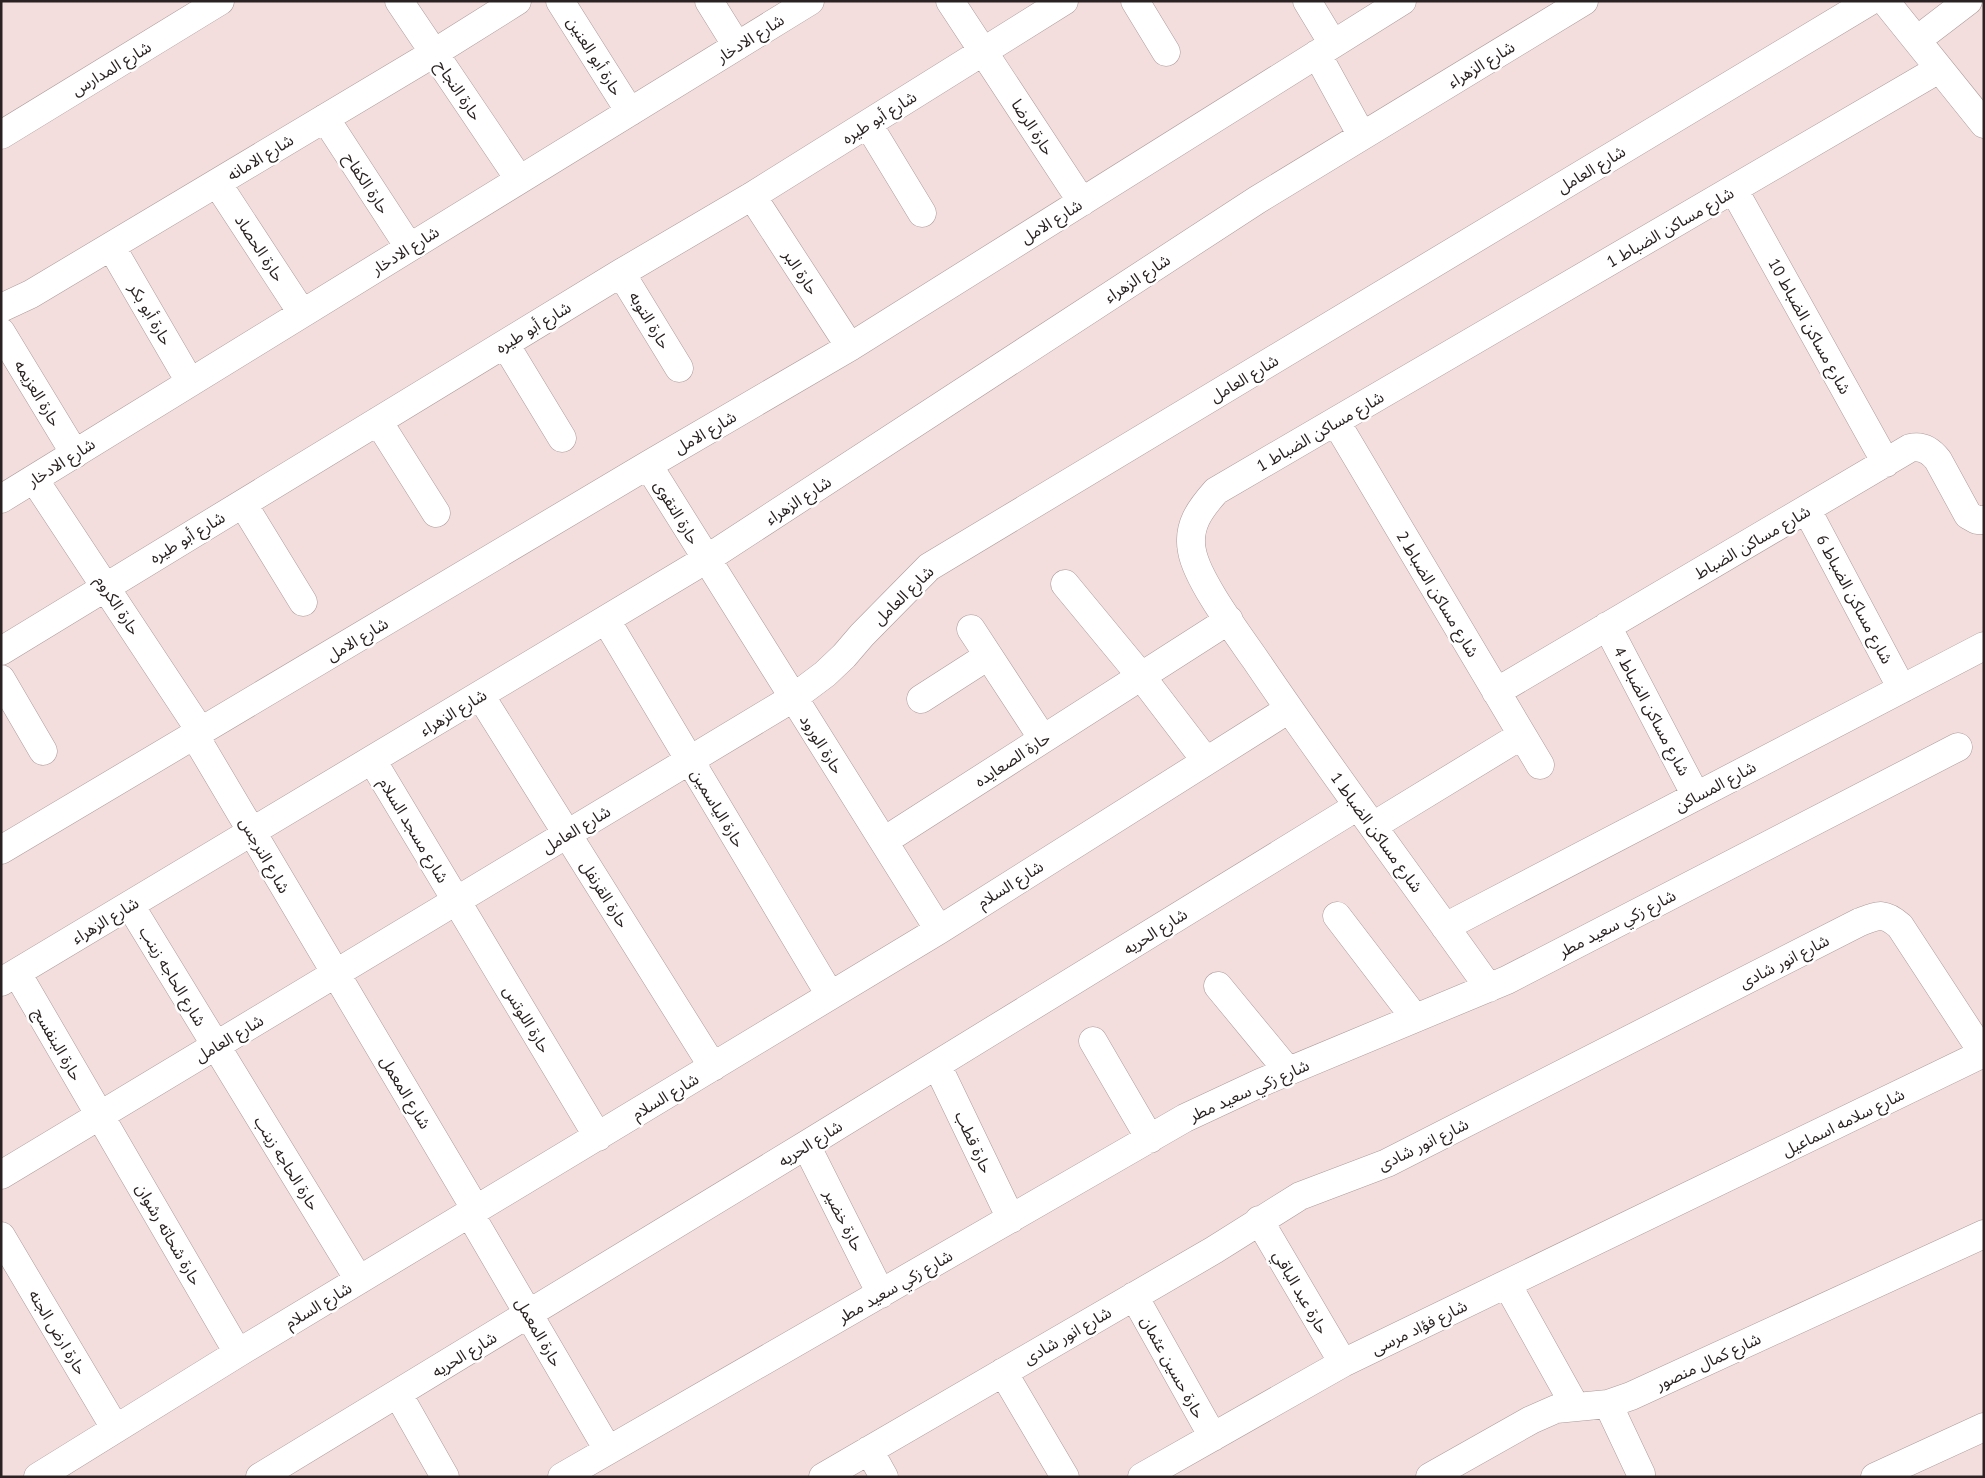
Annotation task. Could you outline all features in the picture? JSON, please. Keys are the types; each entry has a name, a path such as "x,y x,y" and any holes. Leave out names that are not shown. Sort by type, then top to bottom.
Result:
{"street":[{"name":"شارع المدارس","path":"1,134 220,1"},
{"name":"حارة النجاح","path":"399,1 519,179"},
{"name":"شارع الامانه","path":"1,308 31,294 434,53 517,1"},
{"name":"حارة أبو العنين","path":"560,1 630,112"},
{"path":"710,1 738,46"},
{"name":"شارع الادخار","path":"1,499 810,1"},
{"name":"حارة الرضا","path":"950,1 1082,202"},
{"name":"شارع أبو طيره","path":"1,651 621,273 752,196 1064,1"},
{"path":"1135,1 1166,52"},
{"path":"1306,1 1362,136"},
{"name":"شارع الامل","path":"1,850 648,465 850,348 1402,1"},
{"name":"شارع الزهراء","path":"9,978 705,560 1257,200 1584,1"},
{"name":"شارع العامل","path":"1,1174 793,698 825,674 844,656 929,567 1870,1"},
{"path":"1885,1 1984,124"},
{"path":"1917,40 1968,1"},
{"name":"شارع مساكن الضباط 1","path":"1489,988 1289,709 1200,573 1192,552 1192,532 1198,512 1216,491 1939,69"},
{"name":"حارة الكفاح","path":"325,118 409,247"},
{"path":"868,124 922,213"},
{"name":"حارة الحصاد","path":"217,183 302,313"},
{"name":"شارع مساكن الضباط 10","path":"1734,190 1886,463"},
{"name":"حارة البر","path":"752,196 850,348"},
{"name":"حارة أبو بكر","path":"111,246 190,382"},
{"name":"حارة التوبه","path":"621,273 680,368"},
{"name":"حارة العزيمه","path":"1,332 75,454"},
{"path":"505,344 562,438"},
{"path":"378,421 436,513"},
{"name":"شارع مساكن الضباط 2","path":"1336,422 1540,765"},
{"name":"شارع مساكن الضباط","path":"1496,692 1917,446 1931,452 1938,460 1968,515 1977,520 1984,520"},
{"name":"حارة التقوى","path":"648,465 705,560"},
{"name":"حارة الكروم","path":"34,478 106,587 198,734"},
{"path":"243,504 303,602"},
{"name":"شارع مساكن الضباط 6","path":"1807,510 1902,689"},
{"name":"حارة الورود","path":"705,560 939,930"},
{"path":"1065,584 1141,676 1206,761"},
{"name":"حارة الياسمين","path":"606,620 830,996"},
{"name":"حارة الصعايده","path":"884,842 1229,620"},
{"name":"شارع مساكن الضباط 4","path":"1607,626 1696,796"},
{"path":"971,629 1043,739"},
{"name":"شارع المساكن","path":"1445,927 1984,646"},
{"path":"921,699 988,656"},
{"path":"1,679 43,751"},
{"name":"حارة القرنفل","path":"480,695 713,1068"},
{"name":"شارع السلام","path":"38,1477 238,1353 939,930 1289,709"},
{"name":"شارع النرجس","path":"198,734 252,832 335,974"},
{"name":"شارع الحريه","path":"266,1475 937,1065 1366,816 1522,735"},
{"name":"شارع زكي سعيد مطر","path":"562,1477 1186,1118 1288,1071 1489,988 1958,747"},
{"name":"شارع مسجد السلام","path":"372,760 456,901"},
{"name":"حارة اللوتس","path":"456,901 598,1137"},
{"name":"شارع الحاجه زينب","path":"130,905 216,1046"},
{"name":"شارع انور شادى","path":"823,1477 1214,1250 1300,1196 1387,1163 1878,915 1890,917 1900,926 1983,1053"},
{"path":"1337,916 1415,1018"},
{"name":"شارع المعمل","path":"335,974 473,1212"},
{"name":"حارة البنفسج","path":"9,978 99,1116"},
{"path":"1218,986 1288,1071"},
{"path":"1093,1040 1150,1139"},
{"name":"حارة الحاجه زينب","path":"216,1046 359,1280"},
{"name":"شارع سلامه اسماعيل","path":"1702,1191 1983,1053"},
{"name":"حارة قطب","path":"937,1065 1010,1219"},
{"name":"حارة شحاته رشوان","path":"99,1116 238,1353"},
{"name":"حارة خضير","path":"806,1146 881,1294"},
{"name":"شارع فؤاد مرسى","path":"1142,1477 1343,1364 1702,1191"},
{"name":"حارة المعمل","path":"473,1212 529,1315 608,1450"},
{"name":"حارة عبد الباقي","path":"1259,1220 1343,1364"},
{"name":"شارع كمال منصور","path":"1430,1477 1531,1420 1556,1409 1608,1404 1631,1396 1984,1234"},
{"name":"حارة ارض الجنه","path":"1,1236 115,1428"},
{"path":"1507,1284 1574,1406"},
{"name":"حارة حسين عثمان","path":"1134,1296 1213,1437"},
{"path":"1002,1372 1065,1477"},
{"path":"398,1394 445,1477"},
{"path":"1608,1404 1641,1474"},
{"path":"1875,1477 1984,1427"},
{"path":"869,1450 884,1477"}]}
